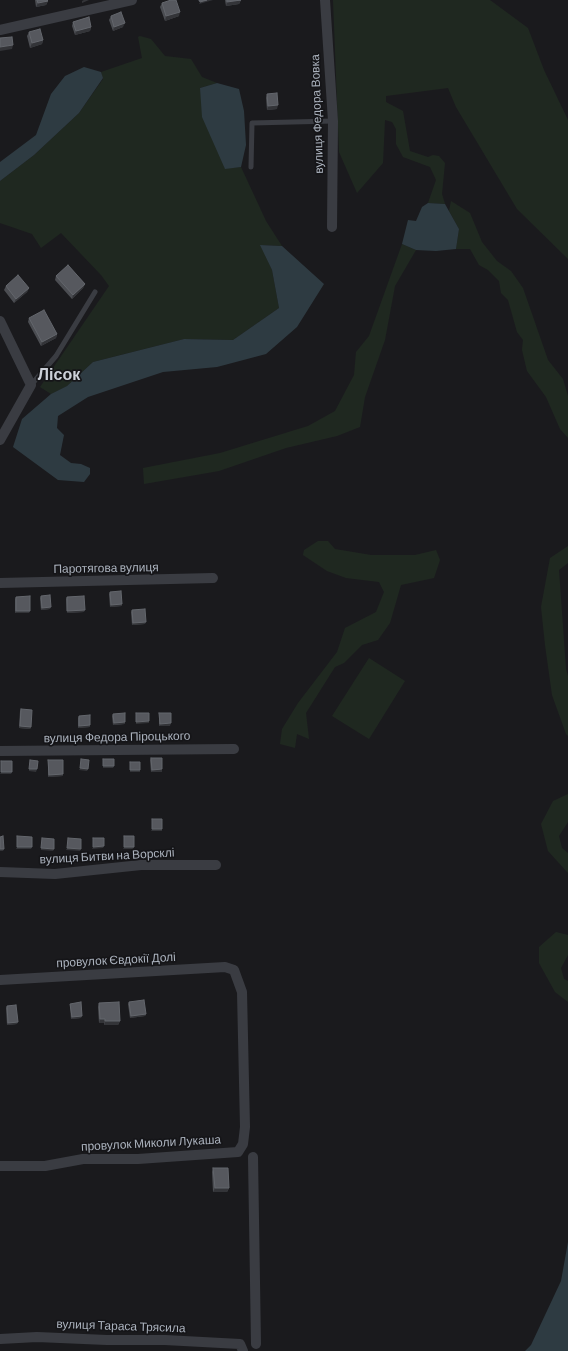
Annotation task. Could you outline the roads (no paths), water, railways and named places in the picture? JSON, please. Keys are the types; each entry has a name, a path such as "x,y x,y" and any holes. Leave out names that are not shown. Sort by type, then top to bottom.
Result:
{"street":[{"path":"0,30 132,0"},
{"name":"вулиця Федора Вовка","path":"325,0 332,121 332,227"},
{"path":"0,321 31,385 0,440"},
{"path":"0,419 11,421"},
{"name":"Паротягова вулиця","path":"0,583 213,578"},
{"name":"вулиця Федора Піроцького","path":"0,751 234,749"},
{"name":"вулиця Битви на Ворсклі","path":"0,872 56,874 141,865 216,865"},
{"name":"провулок Євдокії Долі","path":"0,980 225,967 234,970"},
{"name":"провулок Миколи Лукаша","path":"0,1166 45,1166 83,1159 138,1159 238,1152 243,1144 244,1127 242,992 234,970"},
{"path":"253,1157 256,1344"},
{"name":"вулиця Тараса Трясила","path":"0,1340 37,1337 107,1340 166,1340 242,1347"}],"lane":[{"path":"251,167 252,123 332,121"},
{"path":"31,385 56,356 95,292"}],"district":[{"name":"Лісок","path":"59,375"}]}
